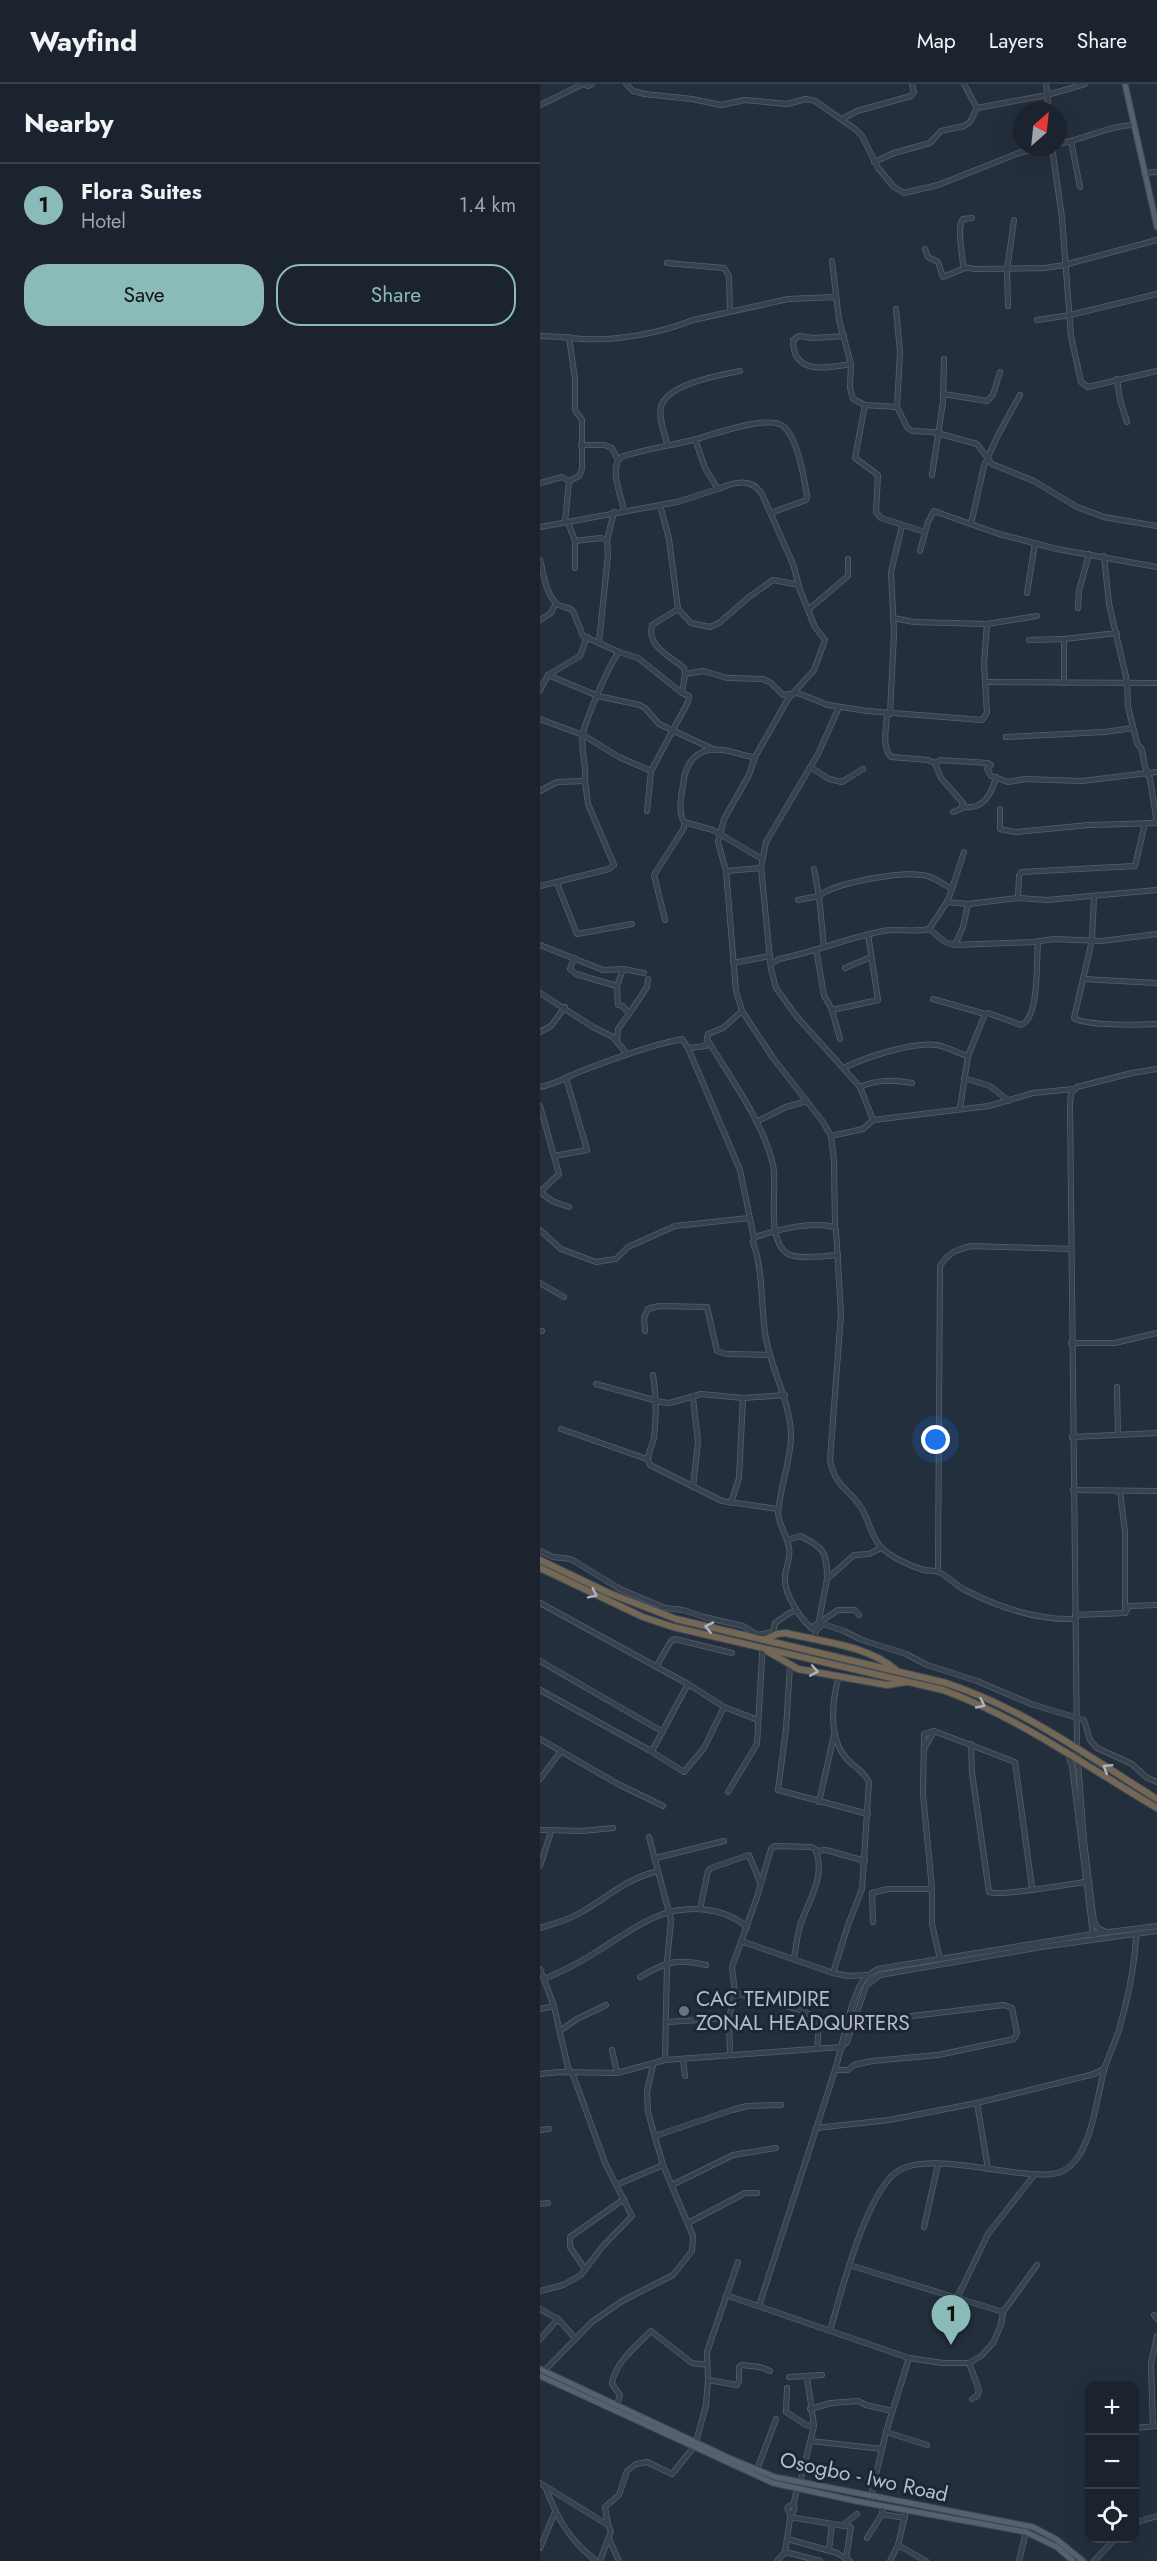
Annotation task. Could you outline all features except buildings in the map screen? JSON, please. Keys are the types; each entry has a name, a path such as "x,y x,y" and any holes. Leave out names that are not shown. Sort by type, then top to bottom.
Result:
{"highway":[{"path":"540,1560 609,1593 667,1616 943,1690 975,1701 1006,1716 1157,1808"},
{"path":"540,1568 643,1617 673,1627 899,1672 980,1694 1020,1714 1157,1799"},
{"path":"762,1643 777,1634 786,1633 865,1652 885,1661 899,1672"},
{"path":"762,1643 798,1669 886,1686 908,1681"}],"main road":[{"path":"1125,84 1157,227"},
{"name":"Osogbo - Iwo Road","path":"541,2372 616,2405 695,2445"},
{"name":"Osogbo - Iwo Road","path":"541,2372 773,2483 1033,2528 1056,2538 1083,2561"},
{"name":"Osogbo - Iwo Road","path":"712,2453 798,2486"},
{"name":"Osogbo - Iwo Road","path":"870,2500 883,2506 906,2511 1026,2532 1057,2547 1073,2561"}],"street":[{"path":"540,105 587,84"},
{"path":"626,84 633,91 645,94 721,105 745,100 787,104 811,99 842,119 862,136 874,162 894,187 909,193 938,185 1013,155"},
{"path":"842,119 857,111 911,96 914,92 912,84"},
{"path":"964,84 977,108"},
{"path":"1046,84 1047,102"},
{"path":"977,108 1047,95 1085,84"},
{"path":"874,162 894,153 930,143 941,132 964,126 970,122 977,108"},
{"path":"1067,142 1119,126 1134,124"},
{"path":"1071,141 1080,187"},
{"path":"1054,156 1062,218 1072,343 1081,382 1088,387 1157,371"},
{"path":"1144,173 1157,172"},
{"path":"964,268 958,229 963,219 972,218"},
{"path":"1008,306 1008,270 1014,220"},
{"path":"925,249 928,257 938,262 943,277 964,268 1008,270 1064,265 1157,240"},
{"path":"832,261 836,297 851,364 851,395 856,402 865,405 897,407"},
{"path":"667,263 724,268 729,276 730,311"},
{"path":"1036,320 1070,315 1157,294"},
{"path":"540,336 583,339 646,333 788,298 836,297"},
{"path":"896,309 900,352 897,407 907,427 912,431 937,433 977,444 992,464 1034,481 1061,498 1097,515 1157,526"},
{"path":"844,336 813,338 799,336 793,340 793,348 800,362 812,368 851,364"},
{"path":"568,481 582,471 582,420 575,410 575,379 569,337"},
{"path":"932,475 943,394 944,359"},
{"path":"667,444 661,411 664,402 693,382 740,371"},
{"path":"943,394 987,401 993,395 1000,372"},
{"path":"1117,380 1127,422"},
{"path":"971,524 987,459 1020,394"},
{"path":"865,405 855,458 878,475 876,508 878,516 925,532"},
{"path":"618,460 667,444 720,431 775,423 784,427 790,434 800,463 807,498 771,513"},
{"path":"694,439 705,468 718,489"},
{"path":"581,445 604,445 612,448 618,460 615,469 624,510"},
{"path":"540,483 562,477 568,481"},
{"path":"568,481 567,522 575,541 575,568"},
{"path":"540,527 660,505 736,483 754,485 762,494 793,564 815,627 825,640 814,670 792,694 755,757 749,776 724,819 718,843 726,871 736,992 742,1011 773,1058 831,1136 834,1161 840,1326 830,1460 836,1482 862,1508 874,1538 881,1548 905,1562 925,1570 938,1572 965,1590 996,1603 1035,1615 1075,1617 1125,1613"},
{"path":"660,505 669,540 678,609 692,623 710,627 719,623 773,580 799,585"},
{"path":"920,551 934,511 999,534 1057,549 1157,567"},
{"path":"600,642 608,555 607,540 614,512"},
{"path":"902,526 894,578 887,752 891,757 928,760 935,763 941,778 960,799 963,807"},
{"path":"575,541 601,538 607,540"},
{"path":"1027,593 1035,543"},
{"path":"1078,608 1079,591 1089,554"},
{"path":"1000,809 999,829 1015,832 1041,828 1157,823 1148,773 1128,707 1127,681 1108,604 1104,556"},
{"path":"809,609 849,576 848,559"},
{"path":"540,560 542,578 556,603 573,611 582,633 587,638 638,658 688,696 688,702 651,771 647,811"},
{"path":"540,620 551,613 556,603"},
{"path":"678,609 652,625 650,633 654,644 684,668 682,693"},
{"path":"893,618 914,622 987,624 1037,616"},
{"path":"685,674 704,671 727,678 763,680 771,683 783,695 798,693 839,707 889,714 985,719 987,682 984,664 987,624"},
{"path":"1029,640 1117,633"},
{"path":"540,690 548,675 580,656 587,638"},
{"path":"1064,639 1064,683"},
{"path":"540,886 609,869 614,865 588,804 583,735 606,672 619,652"},
{"path":"548,675 599,694 640,705 659,724 715,750 755,757"},
{"path":"987,682 1127,681 1157,683"},
{"path":"839,707 830,730 810,767 766,842 761,868 770,956 776,988 797,1017 860,1087 873,1120"},
{"path":"540,719 583,735 619,757 651,771"},
{"path":"1006,736 1096,733 1133,728"},
{"path":"665,920 654,874 684,828 681,813 683,773 693,758 701,752 715,750"},
{"path":"935,763 940,760 988,762 991,765 987,769 991,776 1008,782 1025,779 1082,781 1157,772"},
{"path":"810,767 829,779 842,782 863,769"},
{"path":"953,812 985,801 993,793 996,777"},
{"path":"540,790 556,782 585,781"},
{"path":"684,822 720,834 762,859"},
{"path":"1018,897 1018,876 1021,872 1135,866 1145,823"},
{"path":"929,929 947,902 964,852"},
{"path":"726,871 761,868"},
{"path":"814,869 824,947"},
{"path":"798,900 819,896 865,879 908,875 927,876 952,889"},
{"path":"557,883 577,934 632,924"},
{"path":"947,902 968,904 1018,897 1047,900 1157,891"},
{"path":"1094,896 1092,940 1073,1015 1076,1021 1157,1024"},
{"path":"955,945 963,927 968,904"},
{"path":"771,964 779,959 868,934 896,929 929,929 945,942 967,946 1054,939 1125,940 1157,934"},
{"path":"832,1010 877,1001 879,993 868,934"},
{"path":"933,999 988,1013 1013,1024 1025,1023 1033,1002 1038,942"},
{"path":"540,945 603,970 623,969 644,973"},
{"path":"816,949 824,995 832,1010 840,1039"},
{"path":"733,963 770,956"},
{"path":"845,968 871,957"},
{"path":"574,958 570,969 576,974 617,986"},
{"path":"623,969 617,986 618,1005 623,1006 628,1014"},
{"path":"617,1041 618,1029 647,987 648,979"},
{"path":"1083,979 1157,983"},
{"path":"540,993 617,1041 627,1054"},
{"path":"540,1032 551,1026 565,1007"},
{"path":"688,1048 706,1046 708,1035 723,1028 742,1011"},
{"path":"960,1108 968,1056 985,1014"},
{"path":"540,1087 627,1054 682,1039 688,1048 740,1170 748,1218 754,1238 765,1332 774,1373 785,1395 791,1438 778,1509 779,1524 790,1555 785,1583 797,1611 814,1630"},
{"path":"707,1039 756,1122 774,1168 774,1231 788,1255 838,1255"},
{"path":"843,1068 876,1054 924,1046 936,1045 968,1056"},
{"path":"831,1136 863,1129 873,1120 972,1108 1009,1101 1033,1093 1074,1089 1115,1076 1157,1069"},
{"path":"554,1156 586,1150 566,1078"},
{"path":"964,1078 990,1086 1009,1101"},
{"path":"860,1087 872,1081 888,1079 912,1083"},
{"path":"1074,1089 1070,1104 1071,1343 1077,1749 1084,1841 1095,1922 1099,1929 1106,1932"},
{"path":"756,1122 786,1107 807,1101"},
{"path":"540,1106 559,1174 540,1192 552,1201 569,1208"},
{"path":"540,1139 547,1133"},
{"path":"540,1230 561,1249 596,1262 616,1259 628,1247 675,1226 748,1218"},
{"path":"754,1238 774,1231 812,1226 835,1227"},
{"path":"938,1572 940,1266 946,1256 960,1248 972,1246 1071,1249"},
{"path":"540,1283 564,1297"},
{"path":"645,1331 648,1309 659,1306 706,1307 717,1351 727,1354 770,1355"},
{"path":"1071,1343 1115,1343 1157,1333"},
{"path":"647,1459 654,1437 656,1401 653,1375"},
{"path":"596,1384 627,1395 670,1403 701,1394 743,1398 785,1395"},
{"path":"1117,1387 1118,1434"},
{"path":"693,1398 698,1442 693,1487"},
{"path":"731,1503 739,1478 743,1398"},
{"path":"561,1429 647,1459 653,1467 731,1503 778,1509"},
{"path":"1072,1437 1157,1433"},
{"path":"1073,1490 1157,1491"},
{"path":"1120,1491 1125,1532 1125,1613"},
{"path":"786,1540 800,1536 822,1549 827,1558 827,1580 813,1640"},
{"path":"827,1580 854,1555 869,1554 881,1548"},
{"path":"540,1551 553,1557 571,1559 620,1588 653,1603 742,1626 758,1635 773,1632 775,1623 791,1612 797,1611"},
{"path":"540,1603 688,1684 724,1707 758,1720"},
{"path":"1125,1613 1129,1606 1157,1605"},
{"path":"819,1621 838,1610 855,1610 859,1615"},
{"path":"814,1630 824,1624 1031,1704 1086,1722 1090,1740 1097,1748 1132,1764 1157,1782"},
{"path":"656,1667 671,1641 675,1639 732,1653"},
{"path":"728,1792 757,1744 762,1643"},
{"path":"540,1661 663,1732"},
{"path":"790,1665 786,1729 778,1788 780,1792 868,1814"},
{"path":"819,1802 834,1735 835,1701 839,1676"},
{"path":"650,1750 653,1749 663,1732 688,1684"},
{"path":"540,1690 650,1750 684,1772 704,1748 724,1707"},
{"path":"940,1959 932,1924 932,1889 923,1794 924,1734 934,1731 1014,1762 1032,1888"},
{"path":"833,1973 848,1924 862,1889 869,1782 863,1772 845,1756 834,1735"},
{"path":"540,1739 616,1783 663,1806"},
{"path":"971,1744 972,1773 989,1892 993,1894 1011,1893 1032,1888 1085,1882"},
{"path":"540,1779 561,1751"},
{"path":"1068,1754 1072,1766 1093,1937"},
{"path":"540,1830 582,1831 613,1828"},
{"path":"540,1866 547,1846 549,1830"},
{"path":"649,1837 671,1920 665,2060"},
{"path":"656,1858 724,1841"},
{"path":"730,2055 729,2018 735,1994 732,1967 773,1847 798,1845 811,1847 816,1851 819,1866 816,1884 799,1927 794,1958"},
{"path":"816,1851 826,1850 865,1861"},
{"path":"700,1909 708,1871 711,1868 749,1855 761,1883"},
{"path":"540,1928 577,1915 614,1893 625,1883 658,1871"},
{"path":"873,1922 872,1893 888,1889 932,1889"},
{"path":"544,1979 594,1954 652,1917 669,1911 700,1909 734,1918 747,1928"},
{"path":"540,2074 617,2073 665,2060 842,2046 847,2042 866,1986 880,1975 1093,1937 1106,1932 1157,1926"},
{"path":"741,1941 833,1973 848,1976 867,1975 878,1970 940,1959 1093,1937 1136,1935 1157,1931"},
{"path":"830,2331 849,2265 873,2203 890,2178 903,2168 918,2164 938,2164 1052,2174 1073,2164 1094,2119 1105,2068 1119,2026 1136,1954 1136,1935"},
{"path":"640,1977 668,1962 683,1960 706,1965"},
{"path":"540,1969 554,2006 571,2072 606,2165 632,2216 585,2269 569,2282 540,2291"},
{"path":"759,2306 861,1984 867,1975"},
{"path":"735,1994 793,2006 814,2016 817,2021 817,2048"},
{"path":"561,2030 577,2019 606,2005"},
{"path":"835,2070 848,2070 854,2065 872,2061 938,2055 1014,2039 1017,2032 1012,2008 1004,2005 854,2023"},
{"path":"540,2009 554,2006"},
{"path":"668,2022 729,2018"},
{"path":"612,2049 617,2073"},
{"path":"683,2059 685,2076"},
{"path":"541,2372 592,2322 622,2301 673,2275 687,2259 693,2244 688,2223 663,2165 648,2112 647,2092 653,2065"},
{"path":"816,2128 890,2120 977,2103 1094,2074 1105,2068"},
{"path":"1094,2074 1102,2080"},
{"path":"977,2103 988,2169"},
{"path":"655,2136 740,2108 781,2105"},
{"path":"540,2130 549,2129"},
{"path":"672,2185 733,2155 776,2148"},
{"path":"924,2227 938,2164"},
{"path":"616,2185 663,2165"},
{"path":"957,2298 988,2234 1035,2174"},
{"path":"688,2223 744,2193 757,2193"},
{"path":"585,2269 570,2247 570,2237 624,2199"},
{"path":"540,2204 548,2203"},
{"path":"542,2485 566,2531 596,2561 602,2554 611,2531 605,2507 619,2495 627,2471 636,2464 647,2462 672,2474 695,2445 704,2416 708,2380 707,2352 738,2262"},
{"path":"849,2265 1003,2312"},
{"path":"726,2295 909,2358 944,2363 969,2362 981,2356 993,2343 1001,2325 1003,2312 1037,2265"},
{"path":"540,2309 558,2319 574,2338"},
{"path":"540,2339 558,2319"},
{"path":"616,2405 620,2395 612,2384 613,2378 631,2352 651,2331 692,2363 707,2365"},
{"path":"1139,2428 1155,2426 1151,2364 1157,2336"},
{"path":"870,2500 891,2410 909,2358"},
{"path":"969,2362 979,2390 977,2397 972,2399"},
{"path":"708,2380 737,2385 739,2367 742,2365 760,2367 770,2371"},
{"path":"789,2377 822,2375"},
{"path":"777,2561 785,2552 791,2515 788,2508 793,2506 814,2426 807,2377"},
{"path":"787,2388 784,2407 786,2412 799,2421 814,2426"},
{"path":"810,2409 831,2403 858,2401 866,2406 891,2410"},
{"path":"758,2470 776,2419"},
{"path":"886,2432 927,2445"},
{"path":"811,2440 882,2449"},
{"path":"542,2485 608,2525"},
{"path":"867,2538 882,2514 883,2506"},
{"path":"890,2561 898,2545 906,2511"},
{"path":"540,2548 555,2512"},
{"path":"843,2525 857,2514"},
{"path":"882,2514 905,2518"},
{"path":"788,2538 829,2550 848,2560 851,2527 791,2515"},
{"path":"1139,2521 1157,2516"},
{"path":"829,2550 832,2524"},
{"path":"1020,2561 1026,2532"},
{"path":"609,2538 619,2561"},
{"path":"1107,2543 1107,2547"},
{"path":"1094,2561 1111,2543"},
{"path":"808,2557 811,2545"},
{"path":"898,2545 926,2561"},
{"path":"785,2552 820,2561"},
{"path":"835,2561 837,2553"},
{"path":"794,2561 796,2554"},
{"path":"581,2555 588,2555"}],"place":[{"name":"CAC TEMIDIRE ZONAL HEADQURTERS","path":"684,2011"},
{"name":"Flora Suites","path":"951,2345"}]}
